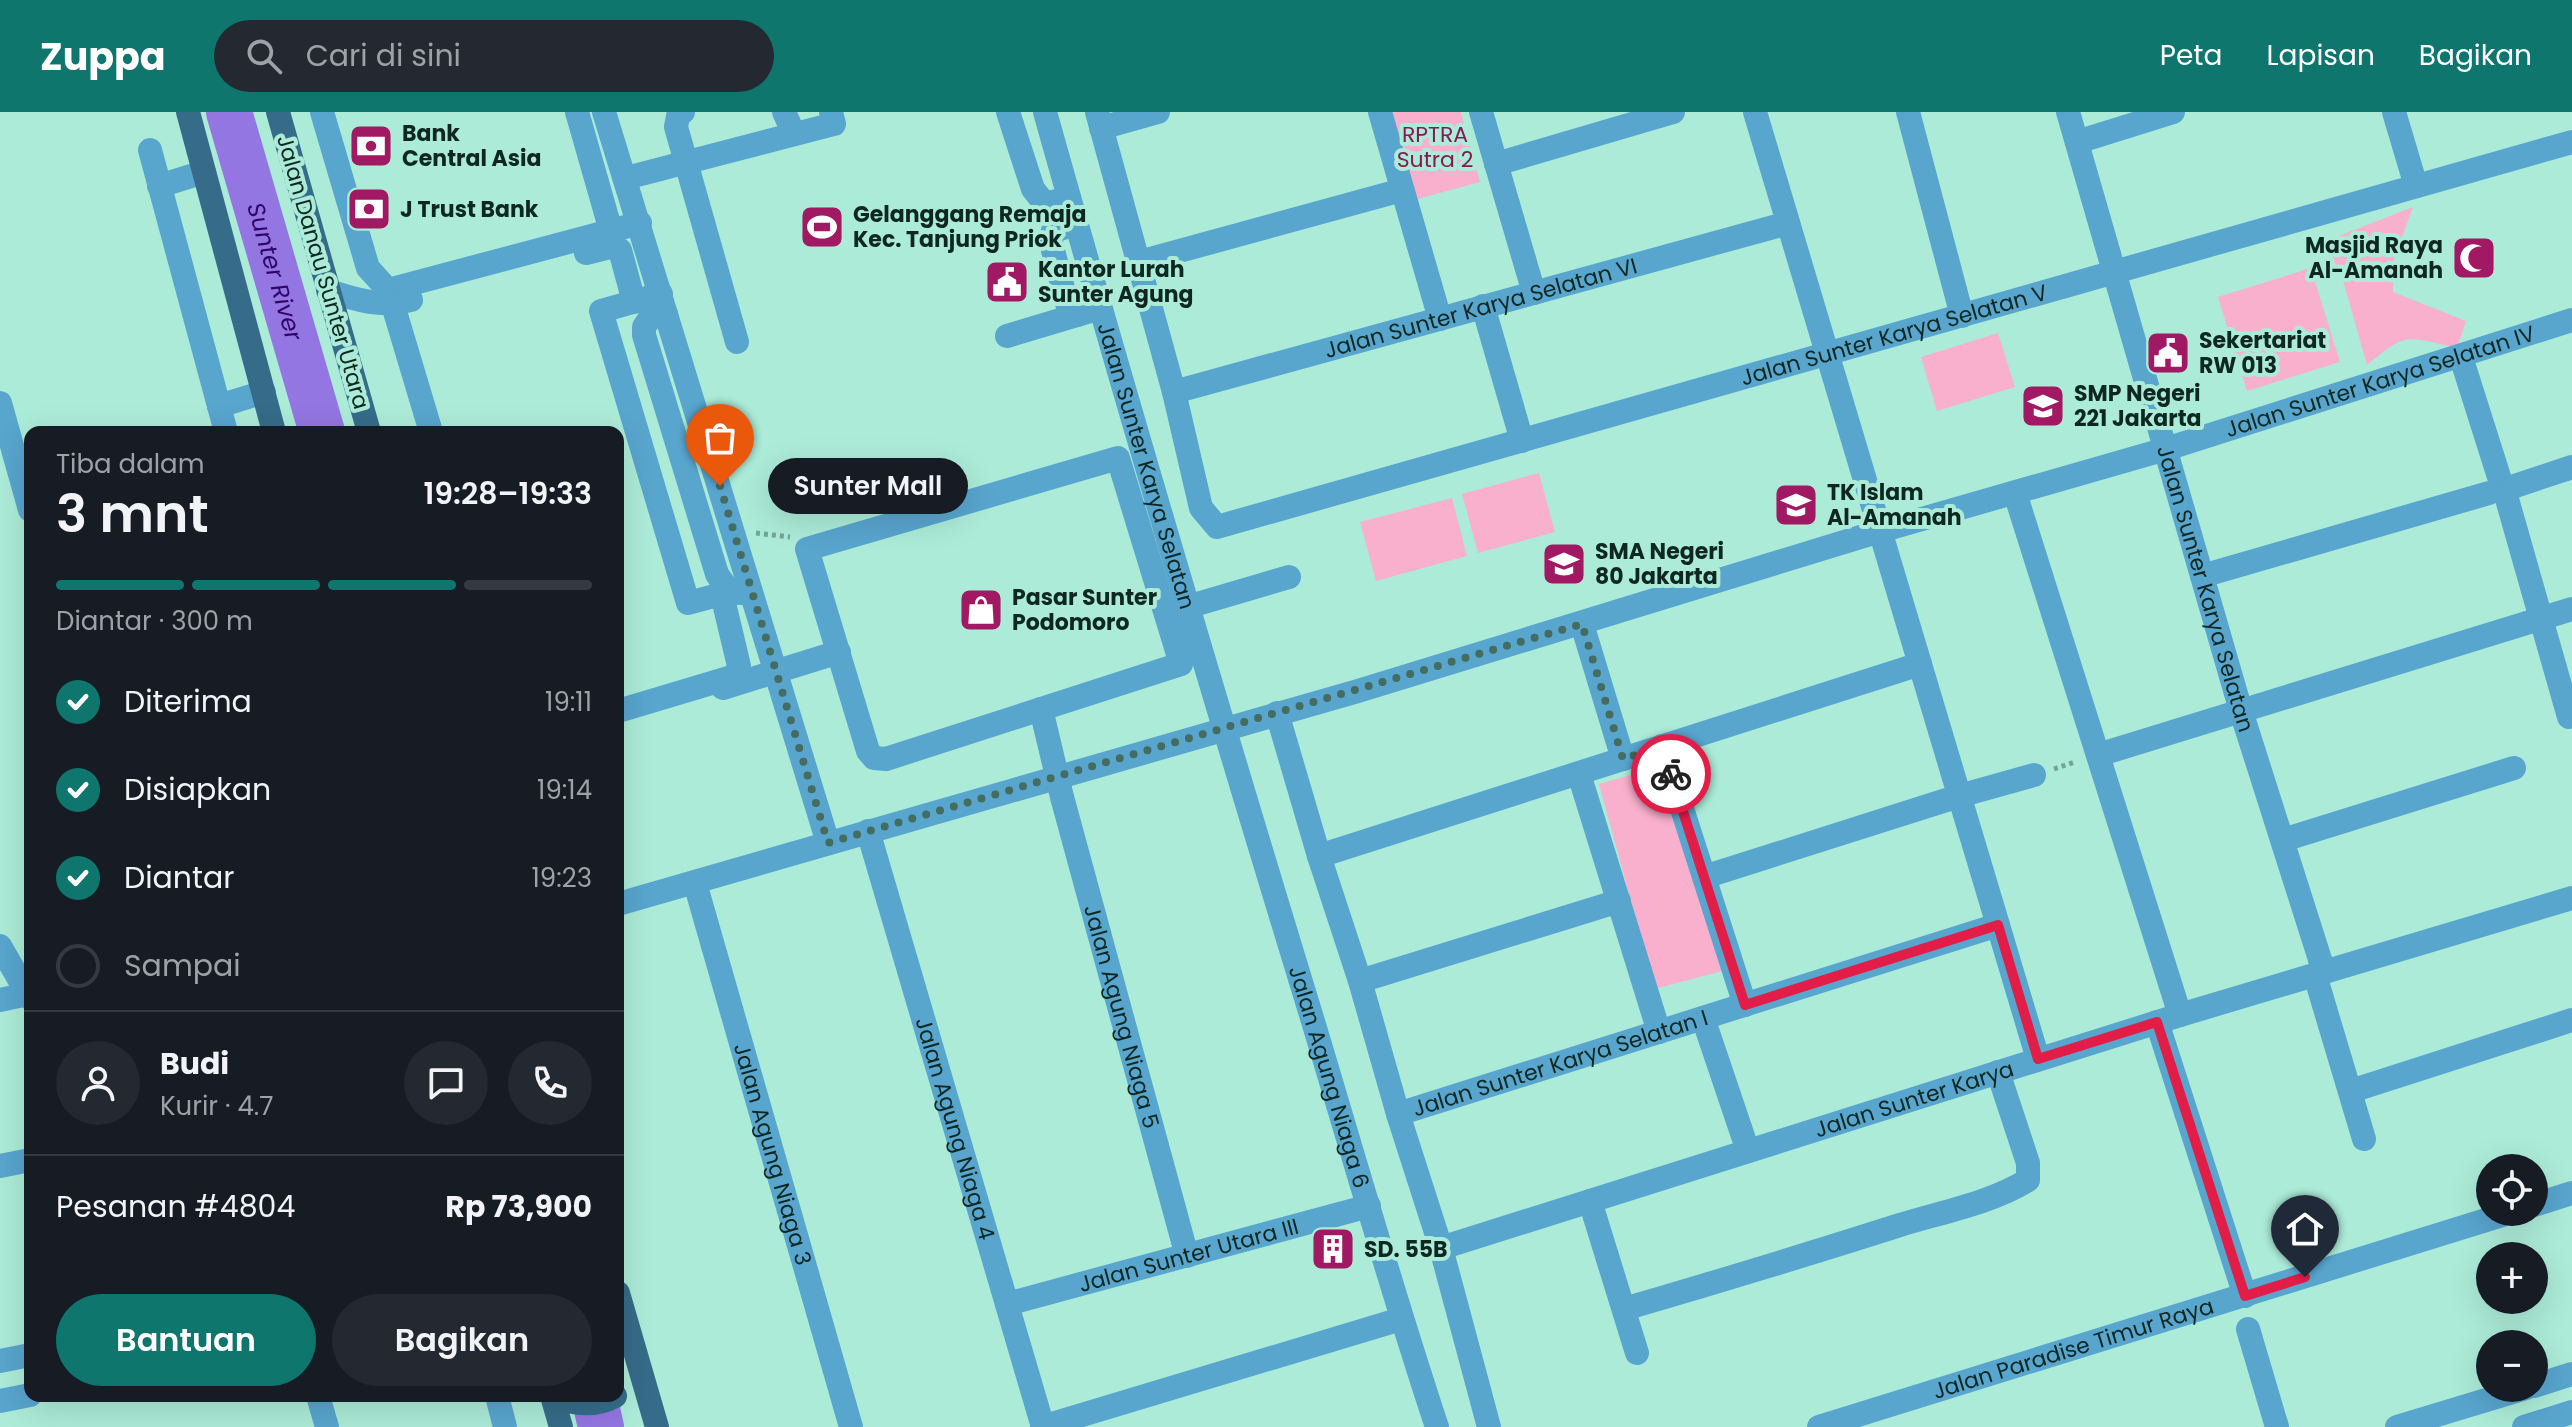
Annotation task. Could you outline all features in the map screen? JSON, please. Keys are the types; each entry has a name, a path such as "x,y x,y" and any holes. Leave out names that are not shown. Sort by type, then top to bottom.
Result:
{"main road":[{"path":"188,112 272,426"},
{"name":"Jalan Danau Sunter Utara","path":"278,112 367,426"},
{"path":"624,1314 657,1427"},
{"path":"624,1387 639,1366"},
{"path":"560,1402 561,1427"}],"street":[{"path":"322,112 368,268 390,297 429,426"},
{"path":"577,112 611,231"},
{"path":"604,112 828,843"},
{"path":"683,112 678,116 676,127 737,342"},
{"path":"626,178 686,162 789,123 834,124 831,112"},
{"path":"1008,112 1033,189 1045,204 1069,198"},
{"name":"Jalan Sunter Karya Selatan","path":"1045,112 1076,224 1089,311 1132,450 1187,607 1223,728"},
{"path":"1158,112 1099,120 1174,392"},
{"path":"1380,112 1440,319"},
{"path":"1481,112 1534,293"},
{"path":"1496,164 1673,112"},
{"path":"1755,112 2038,1059"},
{"path":"1908,112 1962,316"},
{"name":"Jalan Sunter Karya Selatan","path":"2068,112 2241,711 2283,840 2364,1139"},
{"path":"2077,142 2173,112"},
{"path":"2394,112 2416,186"},
{"name":"Jalan Sunter Karya Selatan V","path":"1174,392 1201,508 1217,527 2572,142"},
{"path":"150,150 224,426"},
{"path":"159,186 204,172"},
{"path":"1139,262 1402,190"},
{"path":"328,291 371,304 640,223"},
{"name":"Jalan Sunter Karya Selatan VI","path":"1174,392 1788,223"},
{"path":"390,297 614,246 620,250 634,302"},
{"path":"624,709 735,676 739,666 724,603 718,595 688,603 601,311 634,302 664,304"},
{"path":"664,304 644,327 644,335 717,574 726,588 736,593 752,591"},
{"path":"1483,306 1522,441"},
{"path":"1007,336 1089,311"},
{"name":"Jalan Sunter Karya Selatan IV","path":"624,902 1582,624 1880,531 2166,449 2572,320"},
{"path":"2461,357 2569,717"},
{"path":"219,406 264,392"},
{"path":"0,403 5,437 24,492"},
{"path":"1132,450 1181,664 886,759 874,758 868,751 807,549 1132,450"},
{"path":"2202,576 2572,467"},
{"path":"2015,493 2098,755 2245,1296"},
{"path":"1187,607 1289,577"},
{"path":"2098,755 2572,609"},
{"path":"1582,624 1623,759"},
{"path":"624,717 839,652"},
{"path":"1319,856 1920,664"},
{"name":"Jalan Agung Niaga 5","path":"1041,709 1187,1256"},
{"path":"1277,713 1441,1248 1489,1427"},
{"name":"Jalan Agung Niaga 6","path":"1223,728 1401,1319 1437,1427"},
{"path":"1662,746 1745,1005"},
{"path":"2283,840 2514,768"},
{"path":"1579,774 1659,1032"},
{"path":"1704,877 2034,775"},
{"name":"Jalan Agung Niaga 4","path":"868,831 1042,1427"},
{"name":"Jalan Agung Niaga 3","path":"695,883 851,1427"},
{"name":"Jalan Sunter Karya","path":"1441,1248 2168,1018 2572,898"},
{"path":"1360,981 1619,901"},
{"name":"Jalan Sunter Karya Selatan I","path":"1398,1114 1998,925"},
{"path":"0,946 24,987"},
{"path":"0,1000 24,997"},
{"path":"1703,1018 1748,1151"},
{"path":"2351,1091 2572,1020"},
{"path":"1624,1309 1958,1207 2015,1188 2028,1180 2028,1163 1998,1072"},
{"path":"0,1166 24,1161"},
{"path":"2548,1201 2572,1193"},
{"path":"1590,1201 1637,1353"},
{"name":"Jalan Sunter Utara III","path":"1007,1304 1369,1206"},
{"name":"Jalan Paradise Timur Raya","path":"1819,1427 2476,1223"},
{"path":"1042,1427 1401,1319"},
{"path":"2248,1329 2277,1427"},
{"path":"0,1361 24,1356"},
{"path":"2548,1382 2572,1374"},
{"path":"0,1401 24,1396"},
{"path":"320,1402 327,1427"},
{"path":"499,1402 505,1427"},
{"path":"2397,1427 2480,1402"},
{"path":"2524,1427 2572,1412"}],"path":[{"path":"736,537 754,532 790,537 807,549"},
{"path":"2034,775 2098,755"}],"green space":[{"name":"RPTRA Sutra 2","path":"1390,112 1461,112 1480,182 1414,200"},
{"path":"2413,207 2393,262 2393,292 2466,321 2457,348 2408,340 2391,346 2367,365 2344,284 2326,241"},
{"path":"2311,268 2340,362 2247,391 2218,297"},
{"path":"1998,333 2015,387 1937,411 1921,357"},
{"path":"1539,473 1555,532 1478,553 1462,494"},
{"path":"1452,498 1467,556 1376,581 1360,522"},
{"path":"1666,765 1722,971 1655,989 1599,784"}],"waterway":[{"name":"Sunter River","path":"229,112 320,426"},
{"name":"Sunter River","path":"595,1402 601,1427"}],"way so far":[{"path":"720,486 828,843 1582,624 1623,759 1662,746 1671,774"}],"place":[{"name":"Bank Central Asia","path":"371,146"},
{"name":"J Trust Bank","path":"369,209"},
{"name":"Gelanggang Remaja Kec. Tanjung Priok","path":"822,227"},
{"name":"Masjid Raya Al-Amanah","path":"2474,258"},
{"name":"Kantor Lurah Sunter Agung","path":"1007,282"},
{"name":"Sekertariat RW 013","path":"2168,353"},
{"name":"SMP Negeri 221 Jakarta","path":"2043,406"},
{"name":"Sunter Mall","path":"720,486"},
{"name":"TK Islam Al-Amanah","path":"1796,505"},
{"name":"SMA Negeri 80 Jakarta","path":"1564,564"},
{"name":"Pasar Sunter Podomoro","path":"981,610"},
{"name":"SD. 55B","path":"1333,1249"}],"route":[{"path":"1671,774 1745,1005 1998,925 2038,1059 2157,1022 2245,1296 2305,1277"}]}
